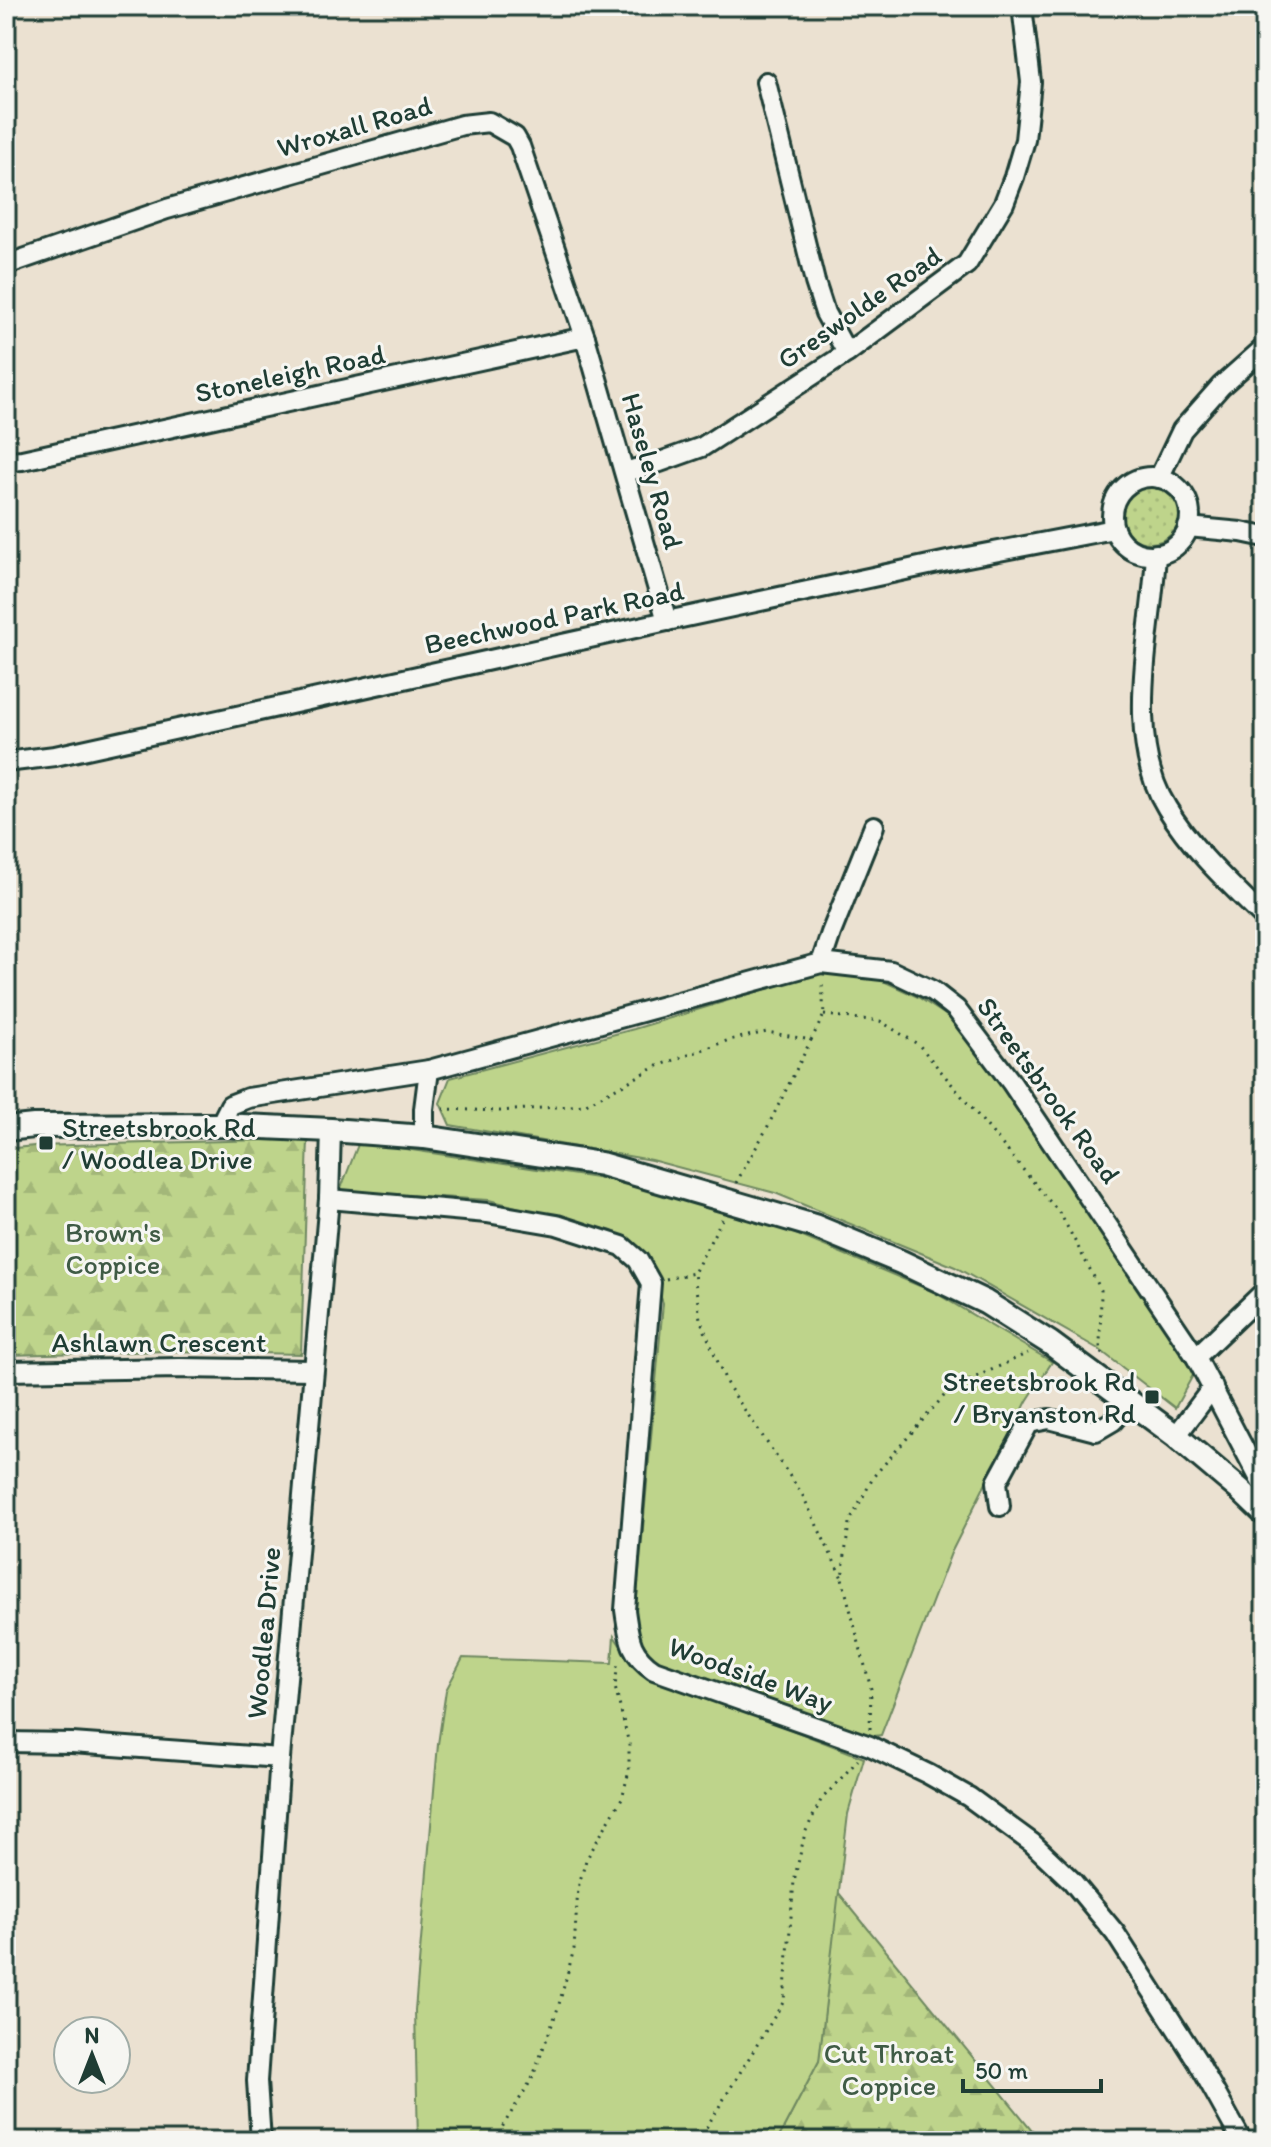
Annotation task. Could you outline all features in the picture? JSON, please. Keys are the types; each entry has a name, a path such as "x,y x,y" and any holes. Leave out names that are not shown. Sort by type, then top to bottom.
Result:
{"main road":[{"path":"6,1129 34,1126 220,1125 424,1137 601,1164 814,1226 901,1262 985,1302 1050,1343 1176,1436 1265,1514"}],"street":[{"name":"Greswolde Road","path":"625,472 702,447 847,353 967,264 1004,203 1022,155 1031,82 1022,6"},
{"path":"766,82 815,282 825,313 847,353"},
{"name":"Wroxall Road","path":"6,265 196,201 462,125 489,122 515,137 520,146 585,337"},
{"name":"Stoneleigh Road","path":"6,461 585,337"},
{"name":"Haseley Road","path":"585,337 667,621"},
{"path":"1159,478 1182,430 1221,386 1265,347"},
{"path":"1159,478 1169,481 1185,496 1189,506 1188,527 1173,548 1156,554 1143,554 1130,549 1120,540 1114,529 1112,508 1122,490 1139,479 1159,478"},
{"path":"1188,527 1265,537"},
{"name":"Beechwood Park Road","path":"6,762 55,756 667,621 1114,529"},
{"path":"1156,554 1143,700 1144,739 1155,784 1166,807 1197,851 1265,919"},
{"path":"821,963 874,826"},
{"name":"Streetsbrook Road","path":"220,1125 230,1105 248,1098 429,1070 821,963 891,971 933,991 956,1009 1011,1082 1196,1357 1265,1489"},
{"path":"424,1137 429,1070"},
{"name":"Woodlea Drive","path":"261,2141 257,2081 280,1758 329,1199 331,1130"},
{"path":"329,1199 487,1213 557,1225 622,1246 638,1260 651,1283"},
{"name":"Woodside Way","path":"651,1283 625,1610 629,1641 642,1662 654,1670 870,1746 969,1797 1032,1843 1072,1881 1115,1933 1198,2062 1242,2141"},
{"path":"1196,1357 1265,1291"},
{"name":"Ashlawn Crescent","path":"6,1371 180,1368 313,1370"},
{"path":"1176,1436 1213,1387"},
{"path":"1000,1506 997,1482 1029,1423 1049,1419 1096,1431 1113,1421 1130,1401"},
{"path":"6,1742 72,1743 280,1758"}],"path":[{"path":"698,2141 784,2001 794,1881 805,1833 821,1800 870,1746 871,1689 842,1578 802,1494 727,1384 700,1319 694,1273 732,1201 737,1178 767,1128 824,1015 821,963"},
{"path":"824,1015 880,1021 919,1045 1061,1215 1101,1290 1100,1350 1110,1362"},
{"path":"424,1109 500,1111 584,1105 658,1066 729,1040 767,1032 811,1040"},
{"path":"651,1283 694,1273"},
{"path":"842,1578 849,1523 874,1476 950,1389 1050,1343"},
{"path":"496,2141 532,2079 553,2022 574,1949 578,1888 586,1860 622,1798 626,1785 629,1744 615,1687 619,1656"}],"green space":[{"path":"1150,483 1161,485 1171,492 1178,502 1178,524 1171,534 1161,541 1150,543 1139,541 1129,534 1122,524 1120,513 1122,502 1129,492 1139,485"},
{"path":"823,972 879,979 918,997 947,1016 967,1035 1191,1362 1193,1375 1175,1408 1100,1350 955,1267 775,1193 651,1160 450,1125 440,1103 450,1078 634,1029"},
{"name":"Brown's Coppice","path":"308,1139 301,1354 170,1351 6,1355 6,1149"},
{"path":"359,1142 629,1183 791,1232 934,1292 1052,1362 1027,1401 951,1553 881,1735 868,1737 652,1660 641,1649 634,1629 663,1303 645,1255 612,1231 489,1200 340,1191"},
{"path":"614,1636 631,1661 646,1673 864,1758 848,1814 819,2061 777,2141 418,2141 415,2010 438,1744 446,1690 463,1658 612,1663"},
{"name":"Cut Throat Coppice","path":"838,1892 1041,2141 777,2141 819,2061"}],"place":[{"name":"Streetsbrook Rd / Woodlea Drive","path":"46,1143"},
{"name":"Streetsbrook Rd / Bryanston Rd","path":"1152,1397"}]}
